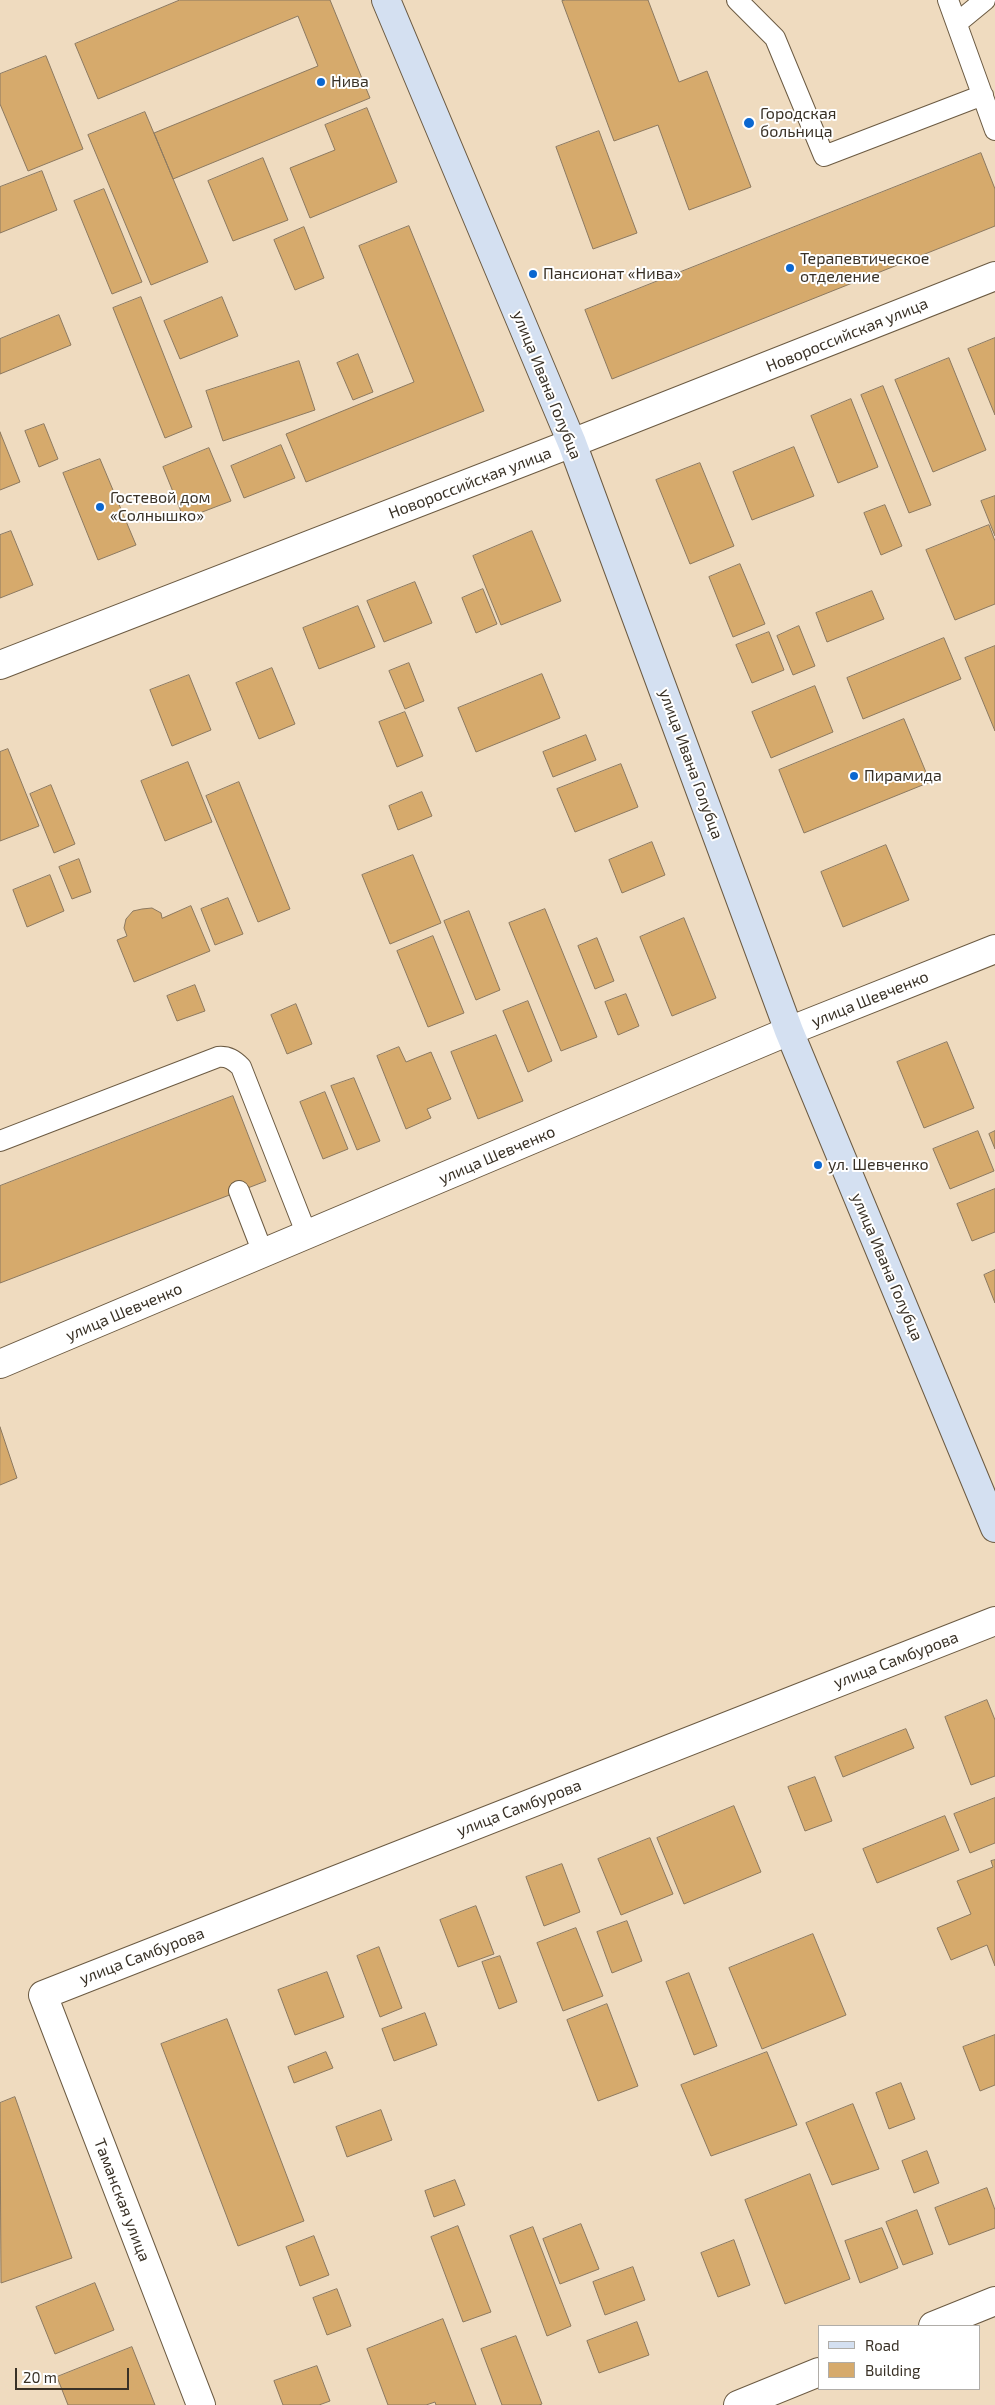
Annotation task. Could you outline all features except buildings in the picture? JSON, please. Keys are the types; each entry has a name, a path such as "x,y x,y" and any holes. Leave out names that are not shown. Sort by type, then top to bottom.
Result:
{"street":[{"name":"улица Ивана Голубца","path":"386,0 572,443 789,1031 995,1528"},
{"name":"Новороссийская улица","path":"0,664 572,443 995,276"},
{"name":"улица Шевченко","path":"0,1364 789,1031 995,948"},
{"name":"улица Самбурова","path":"43,1995 995,1621"},
{"name":"Таманская улица","path":"43,1995 202,2405"},
{"path":"935,2325 995,2301"},
{"path":"738,2405 818,2372"}],"lane":[{"path":"737,0 776,38 824,156 983,95"},
{"path":"948,0 995,130"},
{"path":"957,23 984,0"},
{"path":"0,1141 218,1057 225,1056 236,1061 241,1067 307,1235"},
{"path":"240,1191 263,1253"}],"place":[{"name":"Нива","path":"321,82"},
{"name":"Городская больница","path":"749,123"},
{"name":"Терапевтическое отделение","path":"790,268"},
{"name":"Пансионат «Нива»","path":"533,274"},
{"name":"Гостевой дом «Солнышко»","path":"100,507"},
{"name":"Пирамида","path":"854,776"},
{"name":"ул. Шевченко","path":"818,1165"}]}
